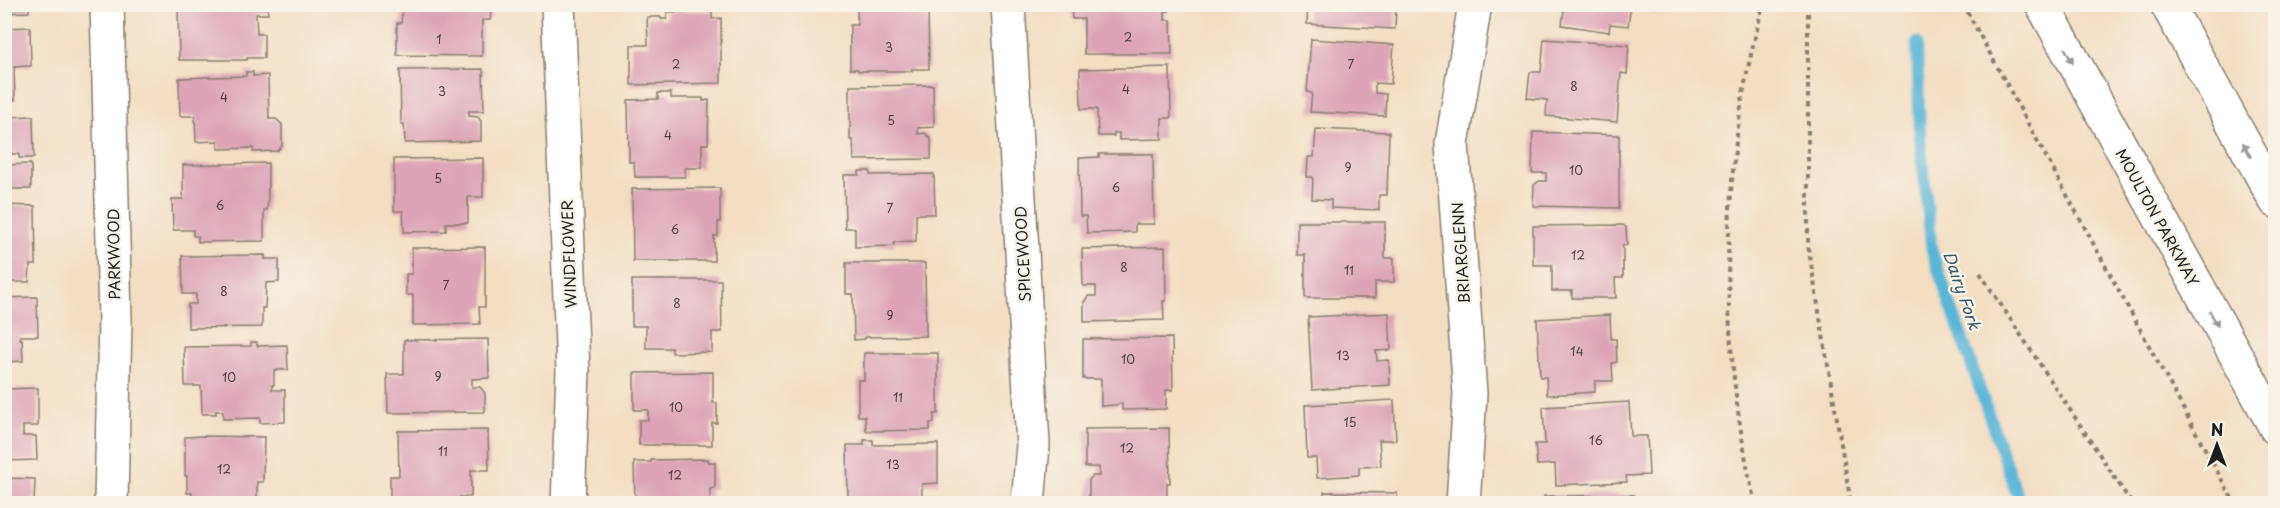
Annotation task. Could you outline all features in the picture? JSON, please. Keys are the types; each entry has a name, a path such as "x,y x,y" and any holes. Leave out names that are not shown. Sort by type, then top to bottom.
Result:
{"street":[{"name":"PARKWOOD","path":"107,4 115,320 111,504"},
{"name":"WINDFLOWER","path":"558,4 573,371 568,504"},
{"name":"SPICEWOOD","path":"1008,4 1033,445 1028,504"},
{"name":"BRIARGLENN","path":"1463,504 1470,394 1452,144 1475,4"},
{"name":"MOULTON PARKWAY","path":"2042,4 2276,428"},
{"path":"2167,4 2276,201"}],"path":[{"path":"1755,504 1746,464 1728,326 1727,254 1732,180 1741,106 1762,4"},
{"path":"1808,4 1808,245 1851,504"},
{"path":"1963,4 2235,504"},
{"path":"1980,273 2132,504"}],"building":[{"path":"4,4 29,4 29,12 4,13"},
{"path":"178,4 267,4 268,14 256,14 257,34 264,34 264,58 179,60"},
{"path":"403,4 492,4 490,20 482,20 482,56 397,55 397,23 401,23"},
{"path":"857,4 924,4 924,10 928,10 929,69 858,71 858,69 850,69 850,25 857,25"},
{"path":"1071,4 1169,5 1169,11 1165,11 1165,20 1171,20 1172,54 1084,54 1084,19 1072,19"},
{"path":"1308,4 1396,4 1395,29 1307,24"},
{"path":"1557,4 1631,4 1628,26 1610,24 1609,32 1562,25 1564,10 1556,9"},
{"path":"1638,4 1657,4 1656,8"},
{"path":"712,11 712,19 721,18 721,83 631,85 631,45 648,45 647,17 667,19 667,12"},
{"path":"30,27 31,66 14,67 15,100 4,100 4,28"},
{"path":"1311,39 1394,45 1391,84 1375,83 1375,93 1386,94 1385,116 1310,112 1312,93 1307,92"},
{"path":"1544,39 1629,45 1627,74 1621,73 1617,122 1546,116 1547,100 1527,98 1530,72 1541,72"},
{"path":"1170,67 1171,118 1162,118 1162,139 1119,140 1119,133 1114,133 1114,136 1098,136 1097,109 1081,109 1080,69"},
{"path":"483,69 484,111 469,111 469,116 478,117 481,121 481,141 405,143 404,124 401,124 400,70"},
{"path":"246,72 253,72 253,76 268,75 269,119 276,119 282,124 282,146 277,151 253,152 253,148 218,149 218,141 196,142 195,116 180,116 179,78 246,76"},
{"path":"933,85 934,127 918,128 918,134 925,133 931,139 931,159 854,160 853,140 850,140 850,86"},
{"path":"658,93 671,93 671,98 709,100 708,144 702,144 702,168 685,168 685,177 635,177 634,162 629,162 628,100 658,99"},
{"path":"33,116 34,158 19,158 19,154 4,154 4,117"},
{"path":"1316,129 1389,132 1387,195 1379,195 1379,210 1331,208 1331,200 1312,199 1313,177 1307,177 1308,157 1314,157"},
{"path":"1533,132 1619,135 1619,208 1533,206 1534,185 1539,181 1546,181 1546,173 1532,173"},
{"path":"1099,154 1153,154 1154,224 1135,224 1135,232 1087,233 1086,216 1080,216 1079,158 1099,157"},
{"path":"483,158 483,197 468,197 468,223 446,223 446,231 404,232 403,211 394,211 394,159"},
{"path":"268,163 264,241 198,242 198,236 193,236 193,230 173,230 172,199 183,199 183,165"},
{"path":"31,164 31,189 4,189 4,165"},
{"path":"859,171 870,171 870,175 934,174 935,214 916,214 916,241 894,242 894,246 855,247 855,228 845,228 844,175 859,175"},
{"path":"720,188 720,222 718,222 718,236 714,236 714,261 633,261 632,189"},
{"path":"4,205 35,206 36,265 30,265 29,282 4,282"},
{"path":"1297,222 1385,222 1385,258 1394,258 1394,282 1375,282 1375,298 1305,298 1305,255 1297,255"},
{"path":"1623,225 1626,227 1627,245 1623,245 1623,278 1615,278 1616,298 1572,298 1572,291 1552,291 1552,265 1533,265 1533,226"},
{"path":"485,247 485,307 479,307 480,324 413,325 413,295 406,295 406,274 412,274 412,248"},
{"path":"1165,247 1164,320 1084,322 1084,302 1088,296 1096,296 1096,286 1083,286 1082,249"},
{"path":"265,255 265,259 279,259 279,282 266,283 262,327 188,328 188,304 196,304 196,294 183,294 182,256"},
{"path":"846,263 925,263 926,336 865,337 865,339 854,340 853,294 846,294"},
{"path":"632,280 721,280 722,332 712,332 712,352 672,353 672,348 646,348 646,326 632,326"},
{"path":"37,297 38,336 20,336 23,361 4,362 4,298"},
{"path":"1389,313 1391,350 1376,351 1377,361 1389,360 1390,385 1312,390 1308,317"},
{"path":"1610,315 1611,339 1616,339 1617,362 1612,363 1613,381 1595,381 1595,392 1547,395 1546,377 1540,377 1537,319"},
{"path":"1172,338 1173,390 1166,390 1166,409 1122,410 1122,403 1101,406 1101,379 1083,379 1083,339"},
{"path":"488,339 489,378 472,379 472,387 480,387 485,393 485,412 388,413 387,374 404,374 404,340"},
{"path":"251,342 257,342 257,346 287,345 288,370 274,370 274,385 272,385 272,390 285,390 285,422 260,423 260,418 223,419 223,411 216,411 216,414 202,414 201,386 185,386 184,347 251,346"},
{"path":"864,353 938,353 938,414 934,414 934,423 930,423 930,430 866,431 865,416 858,416 858,380 864,380"},
{"path":"713,372 713,403 717,403 717,423 712,423 712,445 639,445 639,420 648,420 648,410 634,410 634,373"},
{"path":"38,388 38,426 23,426 23,436 36,436 37,460 4,461 4,389"},
{"path":"1394,400 1396,440 1379,440 1381,466 1359,467 1359,475 1317,478 1316,458 1307,458 1305,405"},
{"path":"1629,402 1631,436 1647,436 1649,475 1626,476 1627,482 1556,485 1555,464 1537,465 1535,444 1545,444 1543,407"},
{"path":"1169,428 1170,483 1167,483 1167,502 1089,503 1089,480 1093,476 1099,476 1099,467 1085,467 1085,429"},
{"path":"488,430 489,470 471,470 471,497 460,497 460,503 390,504 390,476 399,476 398,431"},
{"path":"185,437 264,437 263,482 257,482 257,504 192,504 192,493 187,493 187,476 185,476"},
{"path":"864,440 873,440 873,445 938,444 938,483 922,484 922,504 856,504 856,499 848,499 847,445 864,445"},
{"path":"708,459 708,462 715,462 715,488 710,489 710,504 635,504 634,462"},
{"path":"4,478 35,479 34,504 4,504"},
{"path":"1324,492 1397,493 1397,504 1324,504"},
{"path":"1634,495 1634,504 1544,504 1544,496"}],"waterway":[{"name":"Dairy Fork","path":"1917,43 1920,138 1932,252 2020,504"}]}
